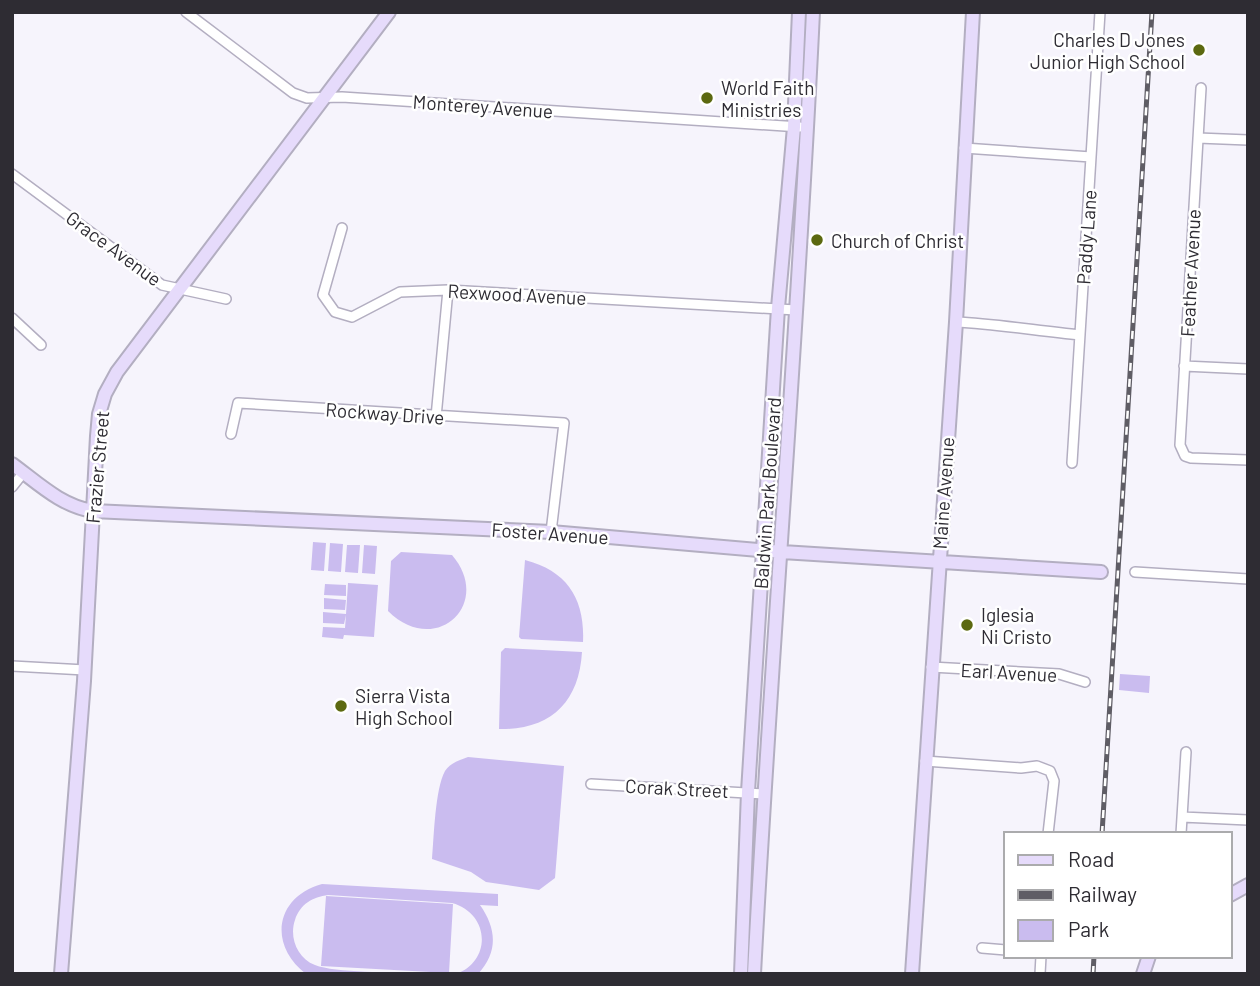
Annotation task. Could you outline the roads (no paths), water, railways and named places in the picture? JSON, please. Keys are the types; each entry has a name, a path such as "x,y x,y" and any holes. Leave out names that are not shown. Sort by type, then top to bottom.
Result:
{"street":[{"name":"Monterey Avenue","path":"186,12 293,93 307,98 807,128"},
{"name":"Frazier Street","path":"61,974 85,670 98,425 105,394 117,372 177,289 389,12"},
{"name":"Baldwin Park Boulevard","path":"741,974 748,792 778,309 794,127 799,12"},
{"name":"Baldwin Park Boulevard","path":"754,974 782,552 813,12"},
{"name":"Maine Avenue","path":"912,974 956,322 973,12"},
{"name":"Paddy Lane","path":"1072,463 1100,12"},
{"name":"Feather Avenue","path":"1201,89 1181,451 1191,458 1248,460"},
{"path":"1198,138 1248,140"},
{"path":"964,148 1091,157"},
{"name":"Grace Avenue","path":"12,174 162,285 226,299"},
{"name":"Rexwood Avenue","path":"342,228 323,295 335,312 352,317 400,292 448,289 796,310"},
{"path":"436,417 448,289"},
{"path":"12,318 41,345"},
{"path":"956,322 1008,325 1025,330 1080,335"},
{"path":"1184,366 1248,369"},
{"name":"Rockway Drive","path":"231,434 238,403 564,423 551,532"},
{"name":"Foster Avenue","path":"12,464 57,498 77,509 93,511 551,532 782,552 1101,572"},
{"path":"12,487 24,472"},
{"path":"1135,572 1248,579"},
{"path":"12,666 85,670"},
{"name":"Earl Avenue","path":"931,667 1059,674 1085,682"},
{"path":"1181,832 1186,752"},
{"path":"925,761 1021,768 1037,766 1050,771 1054,781 1048,832"},
{"name":"Corak Street","path":"591,784 764,794"},
{"path":"1182,817 1248,820"},
{"path":"1232,894 1248,885"},
{"path":"982,948 1004,950"}],"railway":[{"path":"1102,832 1152,12"},
{"path":"1093,974 1094,958"}],"place":[{"name":"Charles D Jones Junior High School","path":"1199,50"},
{"name":"World Faith Ministries","path":"707,98"},
{"name":"Church of Christ","path":"817,240"},
{"name":"Iglesia Ni Cristo","path":"967,625"},
{"name":"Sierra Vista High School","path":"341,706"}]}
